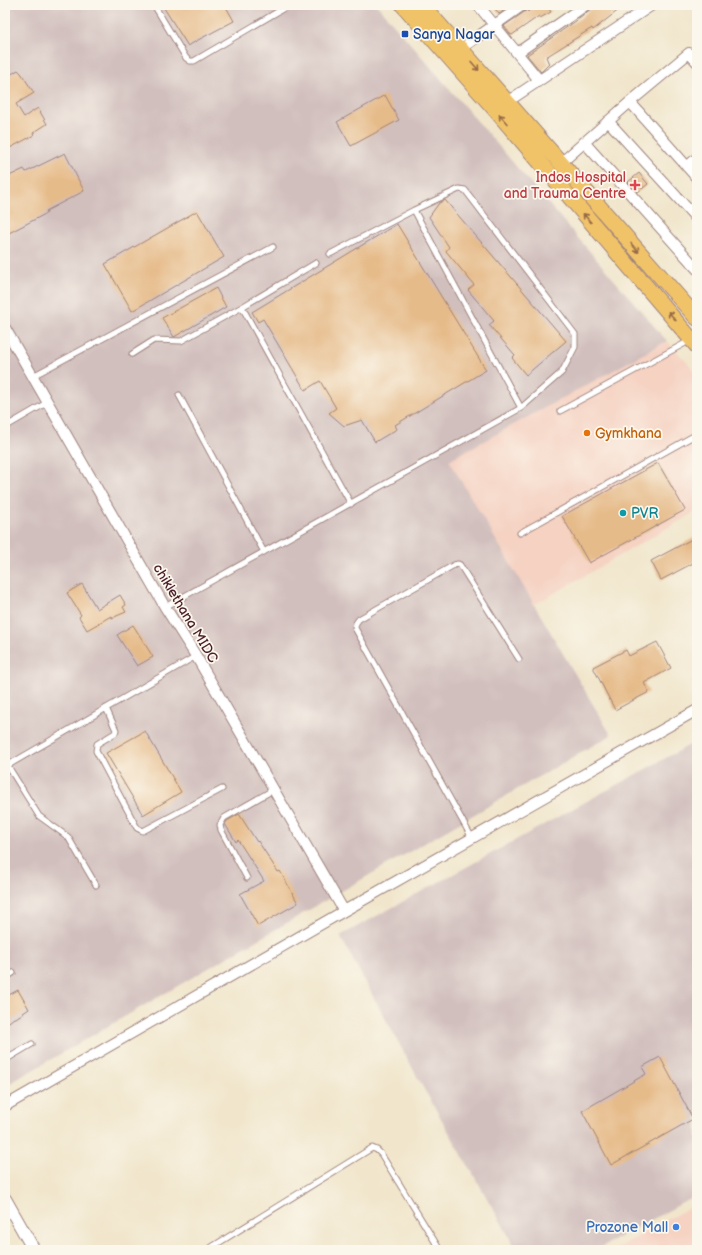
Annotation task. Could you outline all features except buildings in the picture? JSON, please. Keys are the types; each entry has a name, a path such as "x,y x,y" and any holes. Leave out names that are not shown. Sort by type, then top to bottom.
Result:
{"main road":[{"path":"403,5 507,102 695,311"},
{"path":"422,5 454,53 694,343"}],"street":[{"path":"478,5 539,80"},
{"path":"454,53 523,5"},
{"path":"517,53 586,5"},
{"path":"507,102 652,5"},
{"path":"561,163 630,102 689,53 697,62"},
{"path":"630,102 697,178"},
{"path":"608,121 697,219"},
{"path":"584,142 697,270"},
{"path":"687,167 697,158"},
{"name":"chiklethana MIDC","path":"5,328 165,607 196,656 344,911"},
{"path":"5,1106 697,710"},
{"path":"5,1199 9,1216 34,1250"}],"lane":[{"path":"154,5 186,58 194,62 289,5"},
{"path":"165,607 521,408 562,372 575,347 575,334 465,190 459,189 414,210 330,254"},
{"path":"414,210 521,408"},
{"path":"33,376 273,247"},
{"path":"132,354 154,340 181,341 316,263"},
{"path":"242,307 350,504"},
{"path":"560,411 694,343"},
{"path":"179,395 264,552"},
{"path":"5,427 48,402"},
{"path":"520,533 697,434"},
{"path":"472,838 355,628 356,623 359,619 458,564 519,659"},
{"path":"96,885 68,837 39,816 6,767 196,656"},
{"path":"106,708 116,730 115,733 97,744 96,751 139,830 143,831 222,789"},
{"path":"247,878 221,830 221,822 224,818 273,790"},
{"path":"5,978 13,973"},
{"path":"5,1060 32,1044"},
{"path":"207,1250 372,1148 381,1154 440,1250"}],"shaded area":[{"path":"5,5 377,5 667,341 449,460 611,735 5,1086"},
{"path":"667,341 697,373 697,511 534,605 448,459"},
{"path":"697,741 697,1195 596,1250 517,1250 424,1089 340,936"},
{"name":"Prozone Mall","path":"697,1203 697,1250 614,1250"}],"place":[{"name":"Sanya Nagar","path":"405,34"},
{"name":"Indos Hospital and Trauma Centre","path":"635,185"},
{"name":"Gymkhana","path":"587,433"},
{"name":"PVR","path":"623,513"},
{"name":"Prozone Mall","path":"676,1227"}]}
